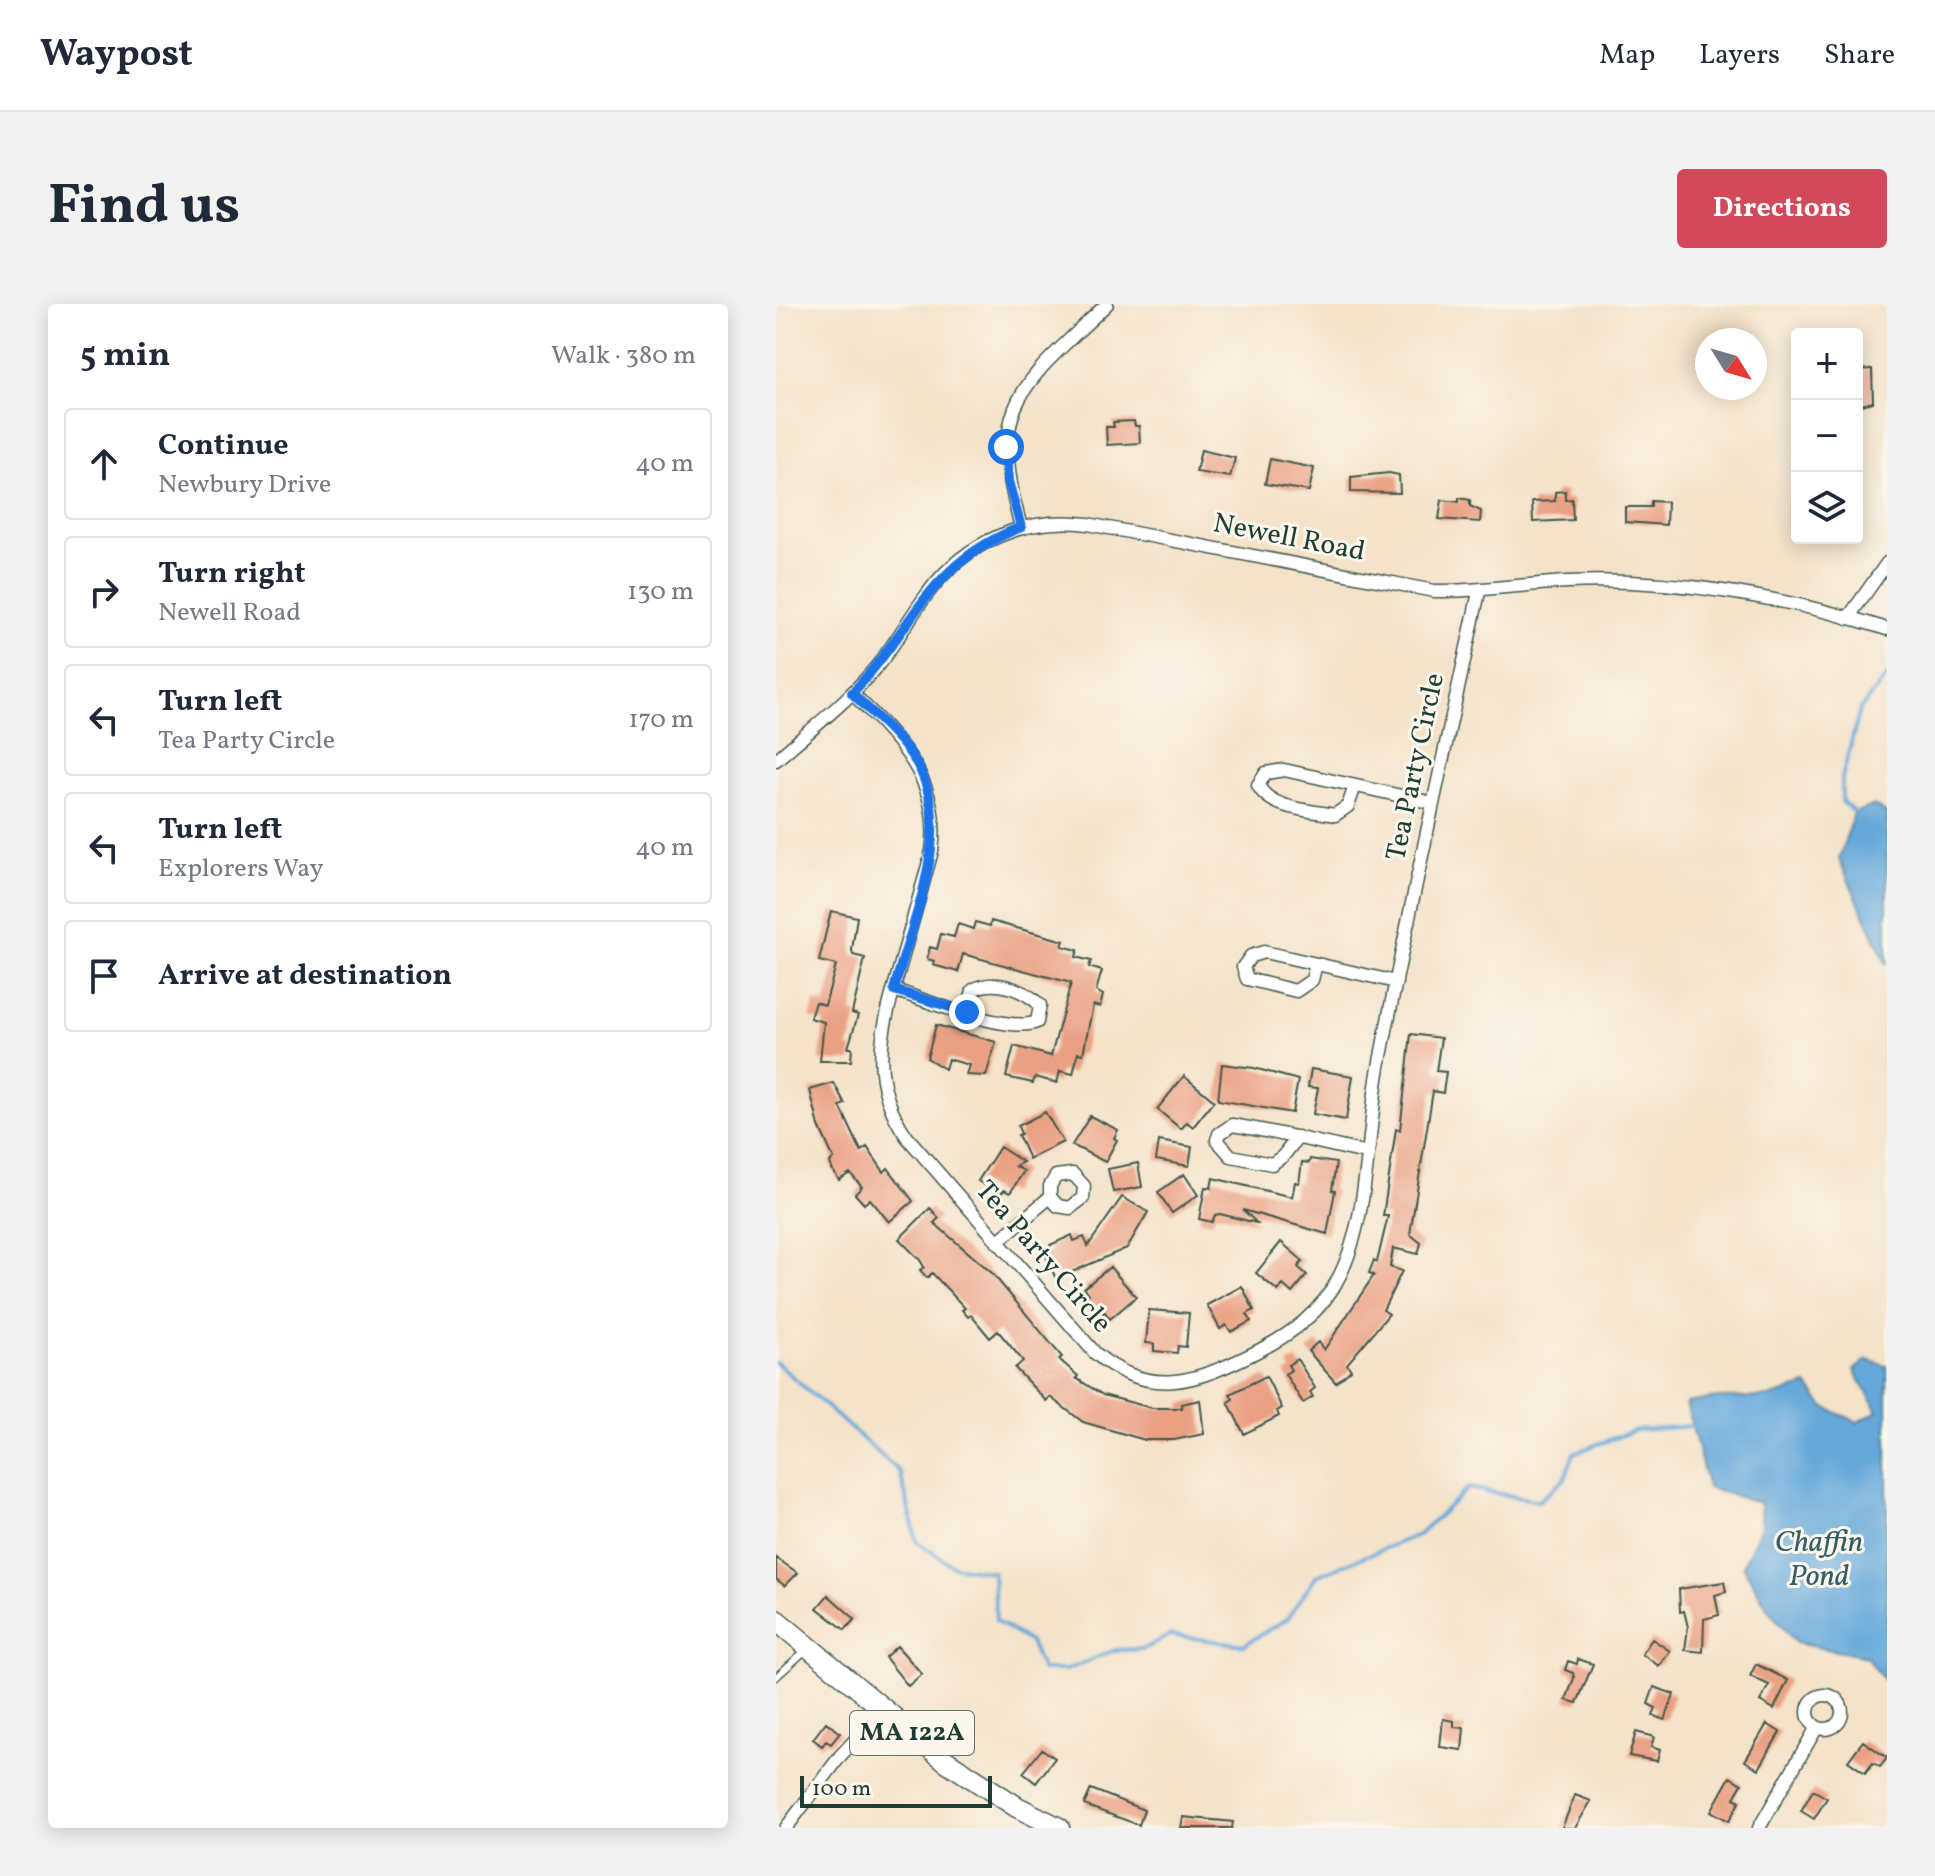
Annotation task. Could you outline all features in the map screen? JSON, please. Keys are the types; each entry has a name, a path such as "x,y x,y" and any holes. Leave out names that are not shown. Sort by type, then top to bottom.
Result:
{"main road":[{"name":"MA 122A","path":"776,1620 967,1777 1059,1828"}],"street":[{"path":"1021,527 1006,459 1009,424 1016,403 1034,374 1107,304"},
{"name":"Newell Road","path":"776,760 852,693 889,652 941,578 971,551 1021,527 1057,521 1088,524 1434,591 1479,592 1568,582 1627,582 1787,604 1887,629"},
{"path":"1848,618 1887,563"},
{"name":"Tea Party Circle","path":"852,693 916,762 928,791 934,822 932,851 880,1046 888,1106 907,1137 1080,1339 1111,1366 1152,1380 1198,1379 1289,1333 1308,1319 1329,1294 1353,1242 1396,982 1479,592"},
{"path":"1355,786 1348,806 1335,815 1277,803 1264,796 1258,785 1266,773 1284,770 1433,803"},
{"path":"1316,964 1312,980 1296,991 1247,979 1243,967 1251,956 1264,952 1396,982"},
{"path":"894,990 967,1012 1025,1027 1037,1022 1040,1005 1031,996 1011,987 983,984 973,990 967,1012"},
{"path":"1298,1137 1272,1164 1231,1156 1217,1140 1219,1134 1232,1125 1298,1137 1366,1153"},
{"path":"997,1242 1050,1197"},
{"path":"786,1828 841,1755 884,1709"},
{"path":"1759,1828 1817,1727"}],"lane":[{"path":"776,1677 809,1646"}],"water":[{"path":"1874,805 1887,814 1887,965 1839,859 1854,813"},
{"name":"Chaffin Pond","path":"1867,1360 1887,1366 1887,1685 1867,1657 1796,1643 1769,1611 1743,1566 1761,1527 1760,1503 1708,1488 1686,1403 1717,1398 1769,1397 1807,1385 1824,1407 1858,1422 1878,1411 1854,1370"}],"building":[{"path":"1872,369 1873,402 1863,404 1863,400 1863,370"},
{"path":"1134,421 1135,426 1139,426 1140,443 1107,445 1106,427 1114,427 1113,422"},
{"path":"1201,450 1235,458 1230,477 1196,472"},
{"path":"1270,459 1314,468 1309,491 1265,484"},
{"path":"1389,473 1399,475 1400,493 1351,492 1351,477"},
{"path":"1565,491 1565,500 1572,499 1573,520 1533,522 1532,502 1555,501 1555,492"},
{"path":"1459,498 1470,500 1470,506 1481,511 1480,522 1439,519 1442,500 1459,502"},
{"path":"1651,501 1667,502 1666,525 1625,522 1625,507 1651,507"},
{"path":"831,911 857,917 852,950 853,955 865,958 852,1013 858,1015 848,1048 852,1048 851,1061 820,1061 824,1022 810,1018 815,1002 825,1005 836,965 819,961"},
{"path":"991,921 1064,941 1062,946 1078,950 1076,957 1091,961 1089,967 1102,971 1096,991 1103,995 1100,1007 1093,1005 1083,1054 1078,1053 1073,1074 1060,1071 1057,1083 1035,1077 1033,1083 1006,1077 1014,1046 1051,1056 1071,983 963,954 958,972 933,965 934,961 927,959 930,947 937,949 941,934 954,937 958,924 973,929 975,922 990,926"},
{"path":"936,1025 996,1042 986,1076 966,1075 969,1065 948,1059 945,1069 927,1058"},
{"path":"1411,1034 1441,1038 1436,1071 1446,1072 1443,1093 1433,1091 1410,1234 1421,1243 1418,1254 1393,1248 1390,1267 1402,1271 1383,1310 1389,1314 1347,1364 1351,1370 1336,1383 1308,1351 1318,1342 1324,1350 1374,1275 1369,1273 1374,1260 1377,1262 1388,1216 1383,1216 1396,1129 1400,1130"},
{"path":"1222,1064 1254,1068 1298,1080 1292,1113 1218,1100"},
{"path":"1311,1069 1353,1076 1346,1120 1313,1114 1318,1088 1308,1087"},
{"path":"1184,1076 1214,1101 1193,1127 1187,1122 1181,1129 1157,1109"},
{"path":"834,1083 845,1104 840,1106 861,1151 867,1147 884,1172 888,1168 913,1201 889,1222 870,1199 864,1204 855,1194 862,1187 850,1173 839,1180 832,1169 830,1162 834,1159 819,1126 810,1090"},
{"path":"1045,1112 1063,1142 1029,1159 1018,1135 1021,1134 1018,1126"},
{"path":"1090,1116 1118,1130 1114,1138 1117,1140 1105,1162 1072,1145"},
{"path":"1159,1141 1192,1147 1189,1166 1156,1160"},
{"path":"1000,1147 1023,1162 1015,1166 1024,1171 1010,1193 1004,1190 1000,1195 978,1181"},
{"path":"1310,1159 1336,1163 1332,1190 1335,1191 1327,1234 1243,1210 1257,1223 1220,1214 1215,1215 1212,1222 1199,1219 1205,1187 1211,1188 1213,1178 1292,1197 1295,1182 1299,1183 1302,1162 1309,1163"},
{"path":"1138,1163 1142,1187 1113,1192 1108,1169"},
{"path":"1184,1174 1198,1195 1172,1213 1158,1192"},
{"path":"1122,1197 1148,1212 1127,1248 1056,1279 1045,1254 1052,1251 1050,1245 1072,1235 1074,1241 1084,1237 1088,1246"},
{"path":"930,1208 939,1218 934,1223 992,1273 1062,1357 1059,1359 1078,1376 1076,1378 1103,1395 1152,1408 1182,1408 1181,1404 1200,1400 1204,1434 1174,1440 1145,1440 1083,1422 1050,1397 1046,1401 1015,1368 1023,1361 998,1331 990,1338 971,1315 968,1317 962,1310 965,1308 932,1273 927,1278 920,1270 924,1267 920,1260 899,1239"},
{"path":"1281,1242 1303,1261 1298,1267 1307,1275 1292,1293 1283,1285 1278,1291 1256,1273"},
{"path":"1110,1267 1136,1297 1110,1319 1105,1312 1099,1317 1084,1299 1089,1294 1084,1288"},
{"path":"1242,1286 1254,1310 1247,1314 1251,1321 1231,1332 1226,1325 1220,1329 1207,1305"},
{"path":"1149,1310 1189,1313 1186,1347 1178,1346 1177,1353 1154,1351 1154,1344 1146,1343"},
{"path":"1297,1359 1315,1388 1310,1392 1313,1397 1303,1403 1285,1374 1291,1370 1288,1365"},
{"path":"1266,1376 1282,1408 1277,1411 1279,1416 1244,1434 1228,1402 1233,1399 1230,1394"},
{"path":"776,1558 798,1573 785,1586 776,1579"},
{"path":"1724,1582 1726,1592 1715,1595 1719,1615 1704,1619 1703,1652 1685,1650 1688,1627 1684,1611 1680,1612 1679,1589"},
{"path":"828,1595 855,1619 845,1630 817,1608"},
{"path":"1652,1639 1670,1651 1659,1666 1642,1654"},
{"path":"897,1646 922,1674 908,1686 885,1657"},
{"path":"1578,1659 1593,1664 1577,1703 1566,1700 1574,1678 1573,1673 1565,1670 1568,1661 1577,1664"},
{"path":"1756,1664 1788,1680 1774,1709 1760,1701 1769,1685 1750,1676"},
{"path":"1654,1687 1674,1694 1665,1720 1653,1716 1656,1708 1648,1704"},
{"path":"1443,1719 1454,1721 1454,1727 1464,1728 1462,1750 1440,1747"},
{"path":"826,1722 840,1733 831,1744 826,1741 822,1746 813,1739"},
{"path":"1767,1724 1780,1732 1759,1769 1745,1761"},
{"path":"1636,1732 1654,1737 1651,1747 1660,1750 1657,1761 1629,1756"},
{"path":"1863,1741 1887,1758 1880,1767 1873,1763 1865,1773 1848,1761"},
{"path":"1042,1749 1055,1758 1036,1783 1023,1773"},
{"path":"1730,1777 1742,1784 1734,1798 1740,1801 1729,1821 1711,1811"},
{"path":"1091,1789 1144,1810 1139,1825 1084,1805"},
{"path":"1813,1790 1827,1798 1814,1819 1801,1811"},
{"path":"1575,1795 1591,1801 1575,1828 1562,1828"},
{"path":"1183,1817 1233,1822 1232,1828 1181,1828"}],"waterway":[{"path":"1857,814 1842,802 1842,778 1860,709 1887,676"},
{"path":"776,1362 900,1472 917,1542 953,1566 993,1572 996,1621 1030,1642 1042,1670 1066,1670 1115,1650 1143,1649 1170,1635 1244,1645 1288,1618 1316,1576 1420,1534 1468,1488 1539,1501 1565,1478 1574,1453 1636,1430 1694,1426"}],"route":[{"path":"967,1012 894,990 932,851 932,807 916,762 852,693 889,652 928,592 955,564 987,541 1021,527 1008,481 1006,447"}]}
